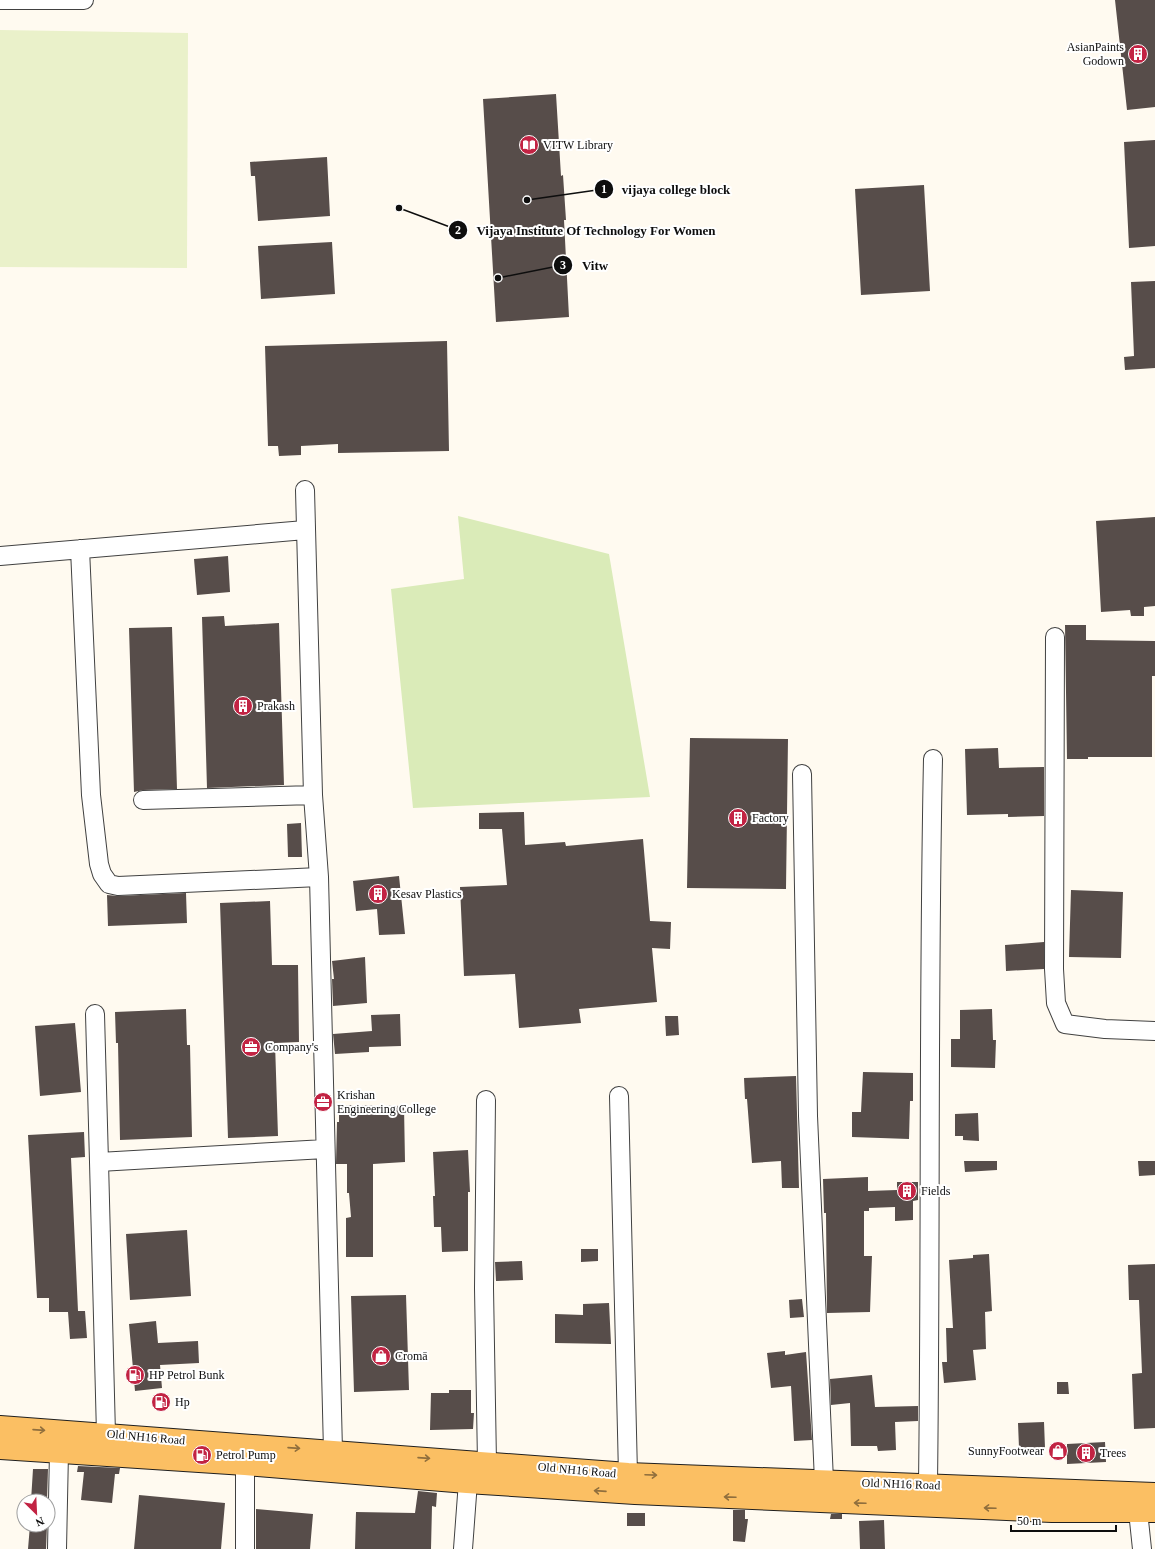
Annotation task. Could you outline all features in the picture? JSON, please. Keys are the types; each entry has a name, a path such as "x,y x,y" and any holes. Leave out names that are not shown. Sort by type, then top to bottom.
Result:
{"main road":[{"name":"Old NH16 Road","path":"0,1427 333,1451 475,1469 643,1494 1052,1511 1146,1511"},
{"name":"Old NH16 Road","path":"0,1448 245,1464 628,1474 928,1484 1155,1494"}],"street":[{"path":"0,0 84,0"},
{"path":"305,490 313,795 319,877 333,1451"},
{"path":"0,556 305,530"},
{"path":"80,548 91,795 99,864 105,879 109,884 118,886 319,877"},
{"path":"1055,637 1054,969 1056,1002 1065,1024 1105,1029 1155,1030"},
{"path":"928,1484 930,1287 930,904 933,759"},
{"path":"802,774 808,1116 824,1481"},
{"path":"143,800 313,795"},
{"path":"95,1014 106,1434"},
{"path":"619,1096 628,1474"},
{"path":"463,1549 475,1469 484,1288 486,1100"},
{"path":"99,1162 325,1149"},
{"path":"57,1549 59,1452"},
{"path":"245,1464 245,1549"},
{"path":"1142,1549 1146,1511"}],"green space":[{"path":"0,30 188,33 187,268 0,267"},
{"path":"458,516 609,554 650,797 413,808 391,589 464,579"}],"building":[{"name":"AsianPaints Godown","path":"1115,0 1155,0 1155,107 1127,110"},
{"path":"556,94 561,176 563,175 566,220 564,220 569,317 496,322 483,99"},
{"path":"1155,140 1155,246 1129,248 1124,142"},
{"path":"327,157 330,216 258,221 255,176 251,176 250,162"},
{"path":"924,185 930,291 861,295 855,189"},
{"path":"332,242 335,294 261,299 258,246"},
{"path":"1155,281 1155,368 1125,370 1124,357 1134,356 1131,282"},
{"path":"447,341 449,451 338,453 338,444 301,446 301,455 279,456 278,446 268,446 265,346"},
{"path":"1155,517 1155,606 1144,607 1144,616 1131,616 1130,610 1101,612 1096,521"},
{"path":"228,556 230,592 197,595 194,559"},
{"name":"Prakash","path":"224,616 225,626 279,623 284,785 207,788 202,617"},
{"path":"1065,625 1086,625 1086,640 1155,641 1155,676 1152,676 1152,757 1088,757 1088,759 1067,759"},
{"path":"172,627 177,789 143,790 134,792 129,628"},
{"name":"Factory","path":"690,738 788,739 786,889 687,888"},
{"path":"998,748 999,768 1044,767 1044,816 1008,817 1008,814 967,815 965,749"},
{"path":"524,812 525,845 565,842 566,846 643,839 650,921 671,922 670,949 652,948 657,1002 579,1009 581,1023 519,1028 515,974 464,976 460,887 507,885 502,829 479,829 479,813"},
{"path":"301,823 302,857 288,857 287,824"},
{"name":"Kesav Plastics","path":"399,876 405,934 379,935 377,909 356,911 353,881"},
{"path":"1071,890 1123,892 1121,958 1069,957"},
{"path":"186,893 187,923 108,926 107,895 118,896"},
{"path":"270,901 272,965 298,965 299,1042 275,1043 278,1136 228,1138 220,903"},
{"path":"1044,942 1044,969 1006,971 1005,945"},
{"path":"365,957 367,1003 333,1006 332,979 334,979 332,961"},
{"path":"186,1009 187,1045 190,1045 192,1137 120,1140 118,1043 116,1043 115,1012"},
{"path":"992,1009 993,1040 996,1040 995,1068 951,1067 951,1039 960,1039 960,1010"},
{"path":"400,1014 401,1046 369,1047 369,1052 335,1054 333,1034 372,1031 371,1015"},
{"path":"665,1016 678,1016 679,1035 666,1036"},
{"path":"75,1023 81,1092 40,1096 35,1026"},
{"path":"863,1072 913,1073 913,1101 910,1101 909,1139 852,1137 852,1112 861,1112"},
{"path":"796,1076 799,1188 782,1188 781,1161 752,1163 744,1078"},
{"path":"339,1105 404,1106 405,1162 373,1164 373,1257 346,1257 346,1218 351,1217 349,1193 347,1193 347,1164 336,1164"},
{"path":"978,1113 979,1141 963,1140 963,1136 955,1136 955,1114"},
{"path":"84,1132 85,1157 71,1158 78,1311 85,1311 87,1338 70,1339 68,1312 49,1312 49,1298 37,1298 28,1135"},
{"path":"468,1150 470,1192 468,1192 468,1251 442,1252 441,1227 434,1227 433,1196 435,1196 433,1152"},
{"path":"964,1161 997,1161 997,1170 965,1172"},
{"path":"1138,1161 1155,1161 1155,1175 1139,1176"},
{"path":"868,1177 868,1191 897,1190 897,1182 918,1182 918,1200 913,1201 913,1220 895,1221 895,1207 869,1208 869,1211 864,1211 864,1256 872,1256 870,1312 827,1313 826,1213 824,1213 823,1179"},
{"path":"187,1230 191,1296 130,1300 126,1234"},
{"path":"581,1249 598,1249 598,1261 581,1262"},
{"path":"989,1254 992,1311 985,1312 986,1349 973,1350 976,1380 944,1383 942,1362 947,1362 946,1328 953,1328 949,1260 973,1258 973,1255"},
{"path":"522,1261 523,1280 496,1281 495,1262"},
{"path":"1155,1264 1155,1428 1134,1429 1132,1374 1142,1373 1139,1300 1129,1300 1128,1265"},
{"path":"406,1295 409,1390 354,1392 351,1296"},
{"path":"802,1299 804,1317 790,1318 789,1300"},
{"path":"609,1303 611,1344 555,1343 555,1314 583,1315 583,1304"},
{"path":"156,1321 158,1343 198,1341 199,1363 160,1365 162,1388 135,1391 129,1324"},
{"path":"785,1351 785,1355 806,1352 812,1440 794,1441 791,1386 771,1388 767,1353"},
{"path":"872,1375 875,1407 918,1406 918,1421 895,1422 896,1450 878,1451 877,1446 851,1446 850,1403 831,1405 830,1379"},
{"path":"1057,1382 1068,1382 1069,1394 1057,1394"},
{"path":"449,1390 471,1390 471,1413 474,1413 473,1429 430,1430 431,1393 449,1393"},
{"path":"1044,1422 1045,1448 1019,1448 1018,1423"},
{"name":"Trees","path":"1105,1442 1106,1462 1067,1464 1067,1444"},
{"path":"78,1466 120,1468 119,1474 115,1474 112,1503 81,1500 84,1472 77,1472"},
{"path":"33,1469 48,1469 47,1493 32,1493"},
{"path":"418,1491 437,1493 436,1507 432,1506 431,1549 355,1549 356,1512 415,1513"},
{"path":"139,1495 225,1503 221,1549 134,1549"},
{"path":"256,1509 313,1514 310,1549 256,1549"},
{"path":"733,1510 745,1510 745,1519 748,1519 745,1542 733,1541"},
{"path":"627,1513 645,1513 645,1526 627,1526"},
{"path":"831,1514 842,1514 842,1519 830,1519"},
{"path":"884,1520 885,1549 860,1549 859,1521"},
{"path":"29,1533 47,1533 46,1549 28,1549"}],"place":[{"name":"AsianPaints Godown","path":"1138,54"},
{"name":"VITW Library","path":"529,145"},
{"name":"vijaya college block","path":"527,200"},
{"name":"Vijaya Institute Of Technology For Women","path":"399,208"},
{"name":"Vitw","path":"498,278"},
{"name":"Prakash","path":"243,706"},
{"name":"Factory","path":"738,818"},
{"name":"Kesav Plastics","path":"378,894"},
{"name":"Company's","path":"251,1047"},
{"name":"Krishan Engineering College","path":"323,1102"},
{"name":"Fields","path":"907,1191"},
{"name":"Cromā","path":"381,1356"},
{"name":"HP Petrol Bunk","path":"135,1375"},
{"name":"Hp","path":"161,1402"},
{"name":"SunnyFootwear","path":"1058,1451"},
{"name":"Trees","path":"1086,1453"},
{"name":"Petrol Pump","path":"202,1455"}]}
